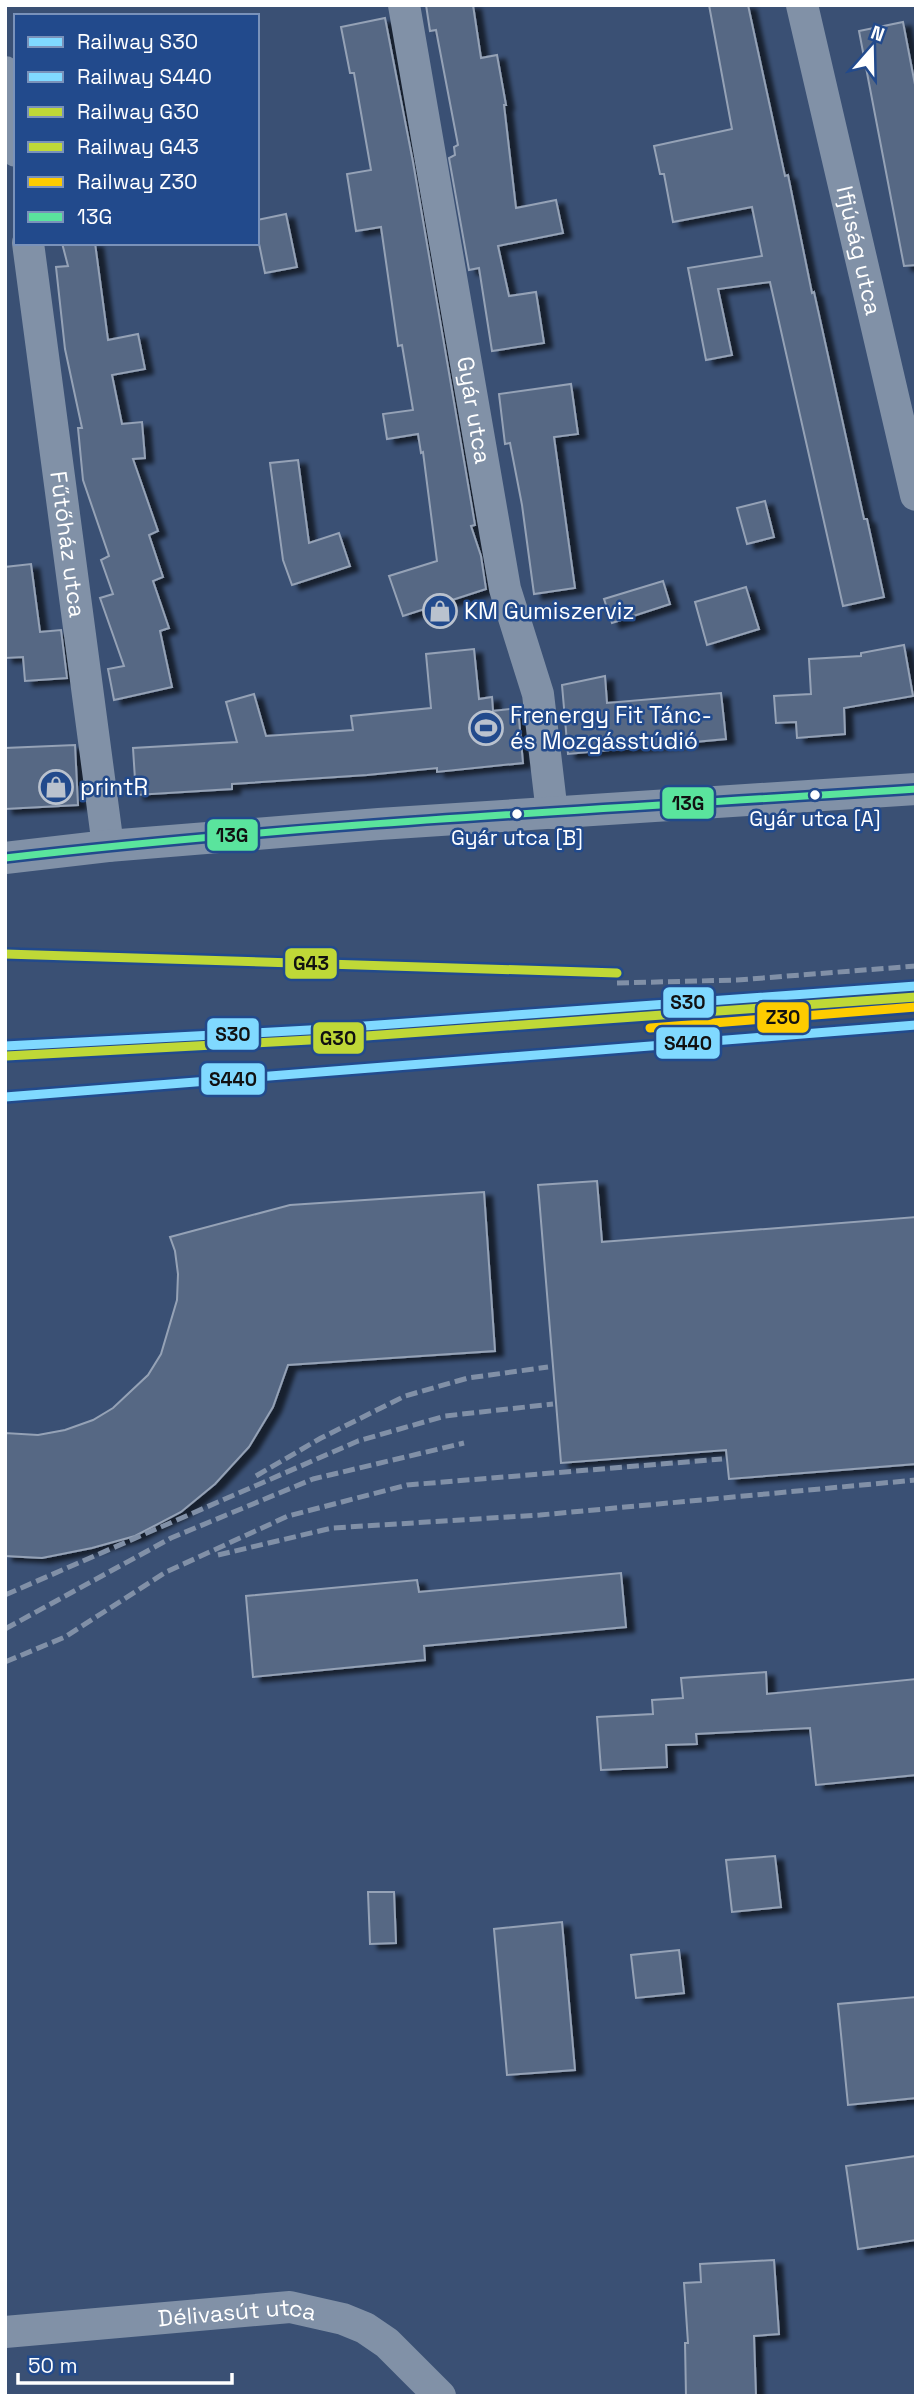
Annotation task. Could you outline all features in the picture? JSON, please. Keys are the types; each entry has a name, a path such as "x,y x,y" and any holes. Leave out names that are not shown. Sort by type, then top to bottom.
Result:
{"street":[{"name":"Gyár utca","path":"404,5 505,589 538,694 552,813"},
{"name":"Ifjúság utca","path":"802,5 916,495"},
{"path":"5,72 14,137"},
{"name":"Fűtőház utca","path":"28,245 107,846"},
{"path":"5,858 107,846 379,824 916,789"},
{"name":"Délivasút utca","path":"5,2332 290,2307 343,2319 365,2328 387,2343 440,2396"}],"building":[{"path":"426,5 473,5 481,58 497,55 506,105 516,208 556,200 563,233 498,246 509,296 536,292 544,343 492,351 479,268 469,270 449,158 455,155 454,147 458,145 436,30 430,31"},
{"path":"709,5 748,5 785,176 788,175 812,293 814,292 884,597 843,606 770,282 718,289 732,355 706,360 688,268 762,256 752,207 673,222 664,174 660,174 654,146 732,129"},
{"path":"385,18 413,162 475,525 471,526 481,556 486,589 403,616 389,576 437,561 423,452 421,453 418,434 387,439 383,414 413,410 402,345 398,346 381,227 356,231 347,174 371,170 354,73 350,73 341,27"},
{"path":"903,22 916,90 916,265 904,266 859,31"},
{"path":"286,214 297,267 265,273 259,244 259,220"},
{"path":"63,245 95,245 108,340 138,334 145,369 112,375 122,424 142,422 145,458 133,459 158,531 149,535 163,577 153,581 169,628 160,631 172,687 114,700 108,669 124,666 100,598 113,594 101,560 109,556 83,480 78,428 82,428 65,349 56,267 68,266"},
{"path":"571,384 578,434 554,437 575,588 534,594 522,505 510,443 505,444 499,394"},
{"path":"298,460 309,543 339,533 350,566 292,585 283,560 270,463"},
{"path":"765,501 774,537 747,544 737,508"},
{"path":"31,564 40,632 61,630 67,678 25,681 23,657 5,658 5,567"},
{"path":"663,581 670,604 612,623 604,599"},
{"path":"746,587 759,629 707,645 695,602"},
{"path":"904,645 913,696 844,708 845,734 797,738 796,722 776,723 774,696 811,694 809,659 861,656 861,653"},
{"path":"474,649 479,699 492,697 493,711 518,708 523,763 437,772 437,768 232,784 232,789 136,795 133,748 237,742 226,702 254,694 266,736 353,730 351,716 431,708 426,654"},
{"path":"605,676 607,703 721,693 726,739 568,754 562,685"},
{"path":"75,745 78,805 5,809 5,748"},
{"path":"597,1181 602,1242 916,1217 916,1464 729,1479 726,1450 561,1463 538,1185"},
{"path":"484,1192 495,1351 288,1365 273,1407 249,1447 215,1484 181,1512 135,1536 92,1548 42,1558 5,1556 5,1433 38,1435 65,1430 93,1420 113,1408 148,1375 161,1354 177,1300 178,1274 170,1237 290,1205"},
{"path":"621,1573 626,1627 424,1646 425,1660 253,1677 246,1596 417,1580 419,1592"},
{"path":"766,1672 767,1694 916,1679 916,1775 816,1785 810,1728 696,1734 697,1744 666,1745 667,1767 601,1770 597,1717 653,1714 652,1700 683,1698 681,1678"},
{"path":"775,1856 781,1907 732,1912 726,1860"},
{"path":"368,1892 394,1892 396,1943 370,1944"},
{"path":"562,1922 575,2070 507,2075 494,1929"},
{"path":"679,1950 684,1993 636,1998 631,1955"},
{"path":"916,1997 916,2098 848,2105 838,2004"},
{"path":"916,2156 916,2240 858,2249 846,2166"},
{"path":"774,2260 779,2334 754,2336 756,2396 686,2396 685,2343 688,2343 684,2283 701,2282 700,2264"}],"railway":[{"path":"617,983 737,980 916,966"},
{"path":"256,1476 321,1438 405,1396 468,1378 548,1367"},
{"path":"5,1595 358,1441 445,1416 553,1404"},
{"path":"5,1629 171,1538 313,1479 464,1443"},
{"path":"5,1662 65,1637 166,1572 288,1516 407,1485 722,1459"},
{"path":"218,1555 332,1528 540,1515 916,1480"}],"rail line":[{"name":"G43","path":"5,954 617,973"},
{"name":"S30","path":"5,1046 309,1030 916,986"},
{"name":"G30","path":"6,1056 310,1040 916,997"},
{"name":"Z30","path":"650,1028 916,1007"},
{"name":"S440","path":"5,1097 916,1025"}],"transit line":[{"name":"13G","path":"5,858 346,826 916,789"}],"place":[{"name":"KM Gumiszerviz","path":"440,611"},
{"name":"Frenergy Fit Tánc- és Mozgásstúdió","path":"486,728"},
{"name":"printR","path":"56,787"},
{"name":"Gyár utca [A]","path":"815,795"},
{"name":"Gyár utca [B]","path":"517,814"}]}
